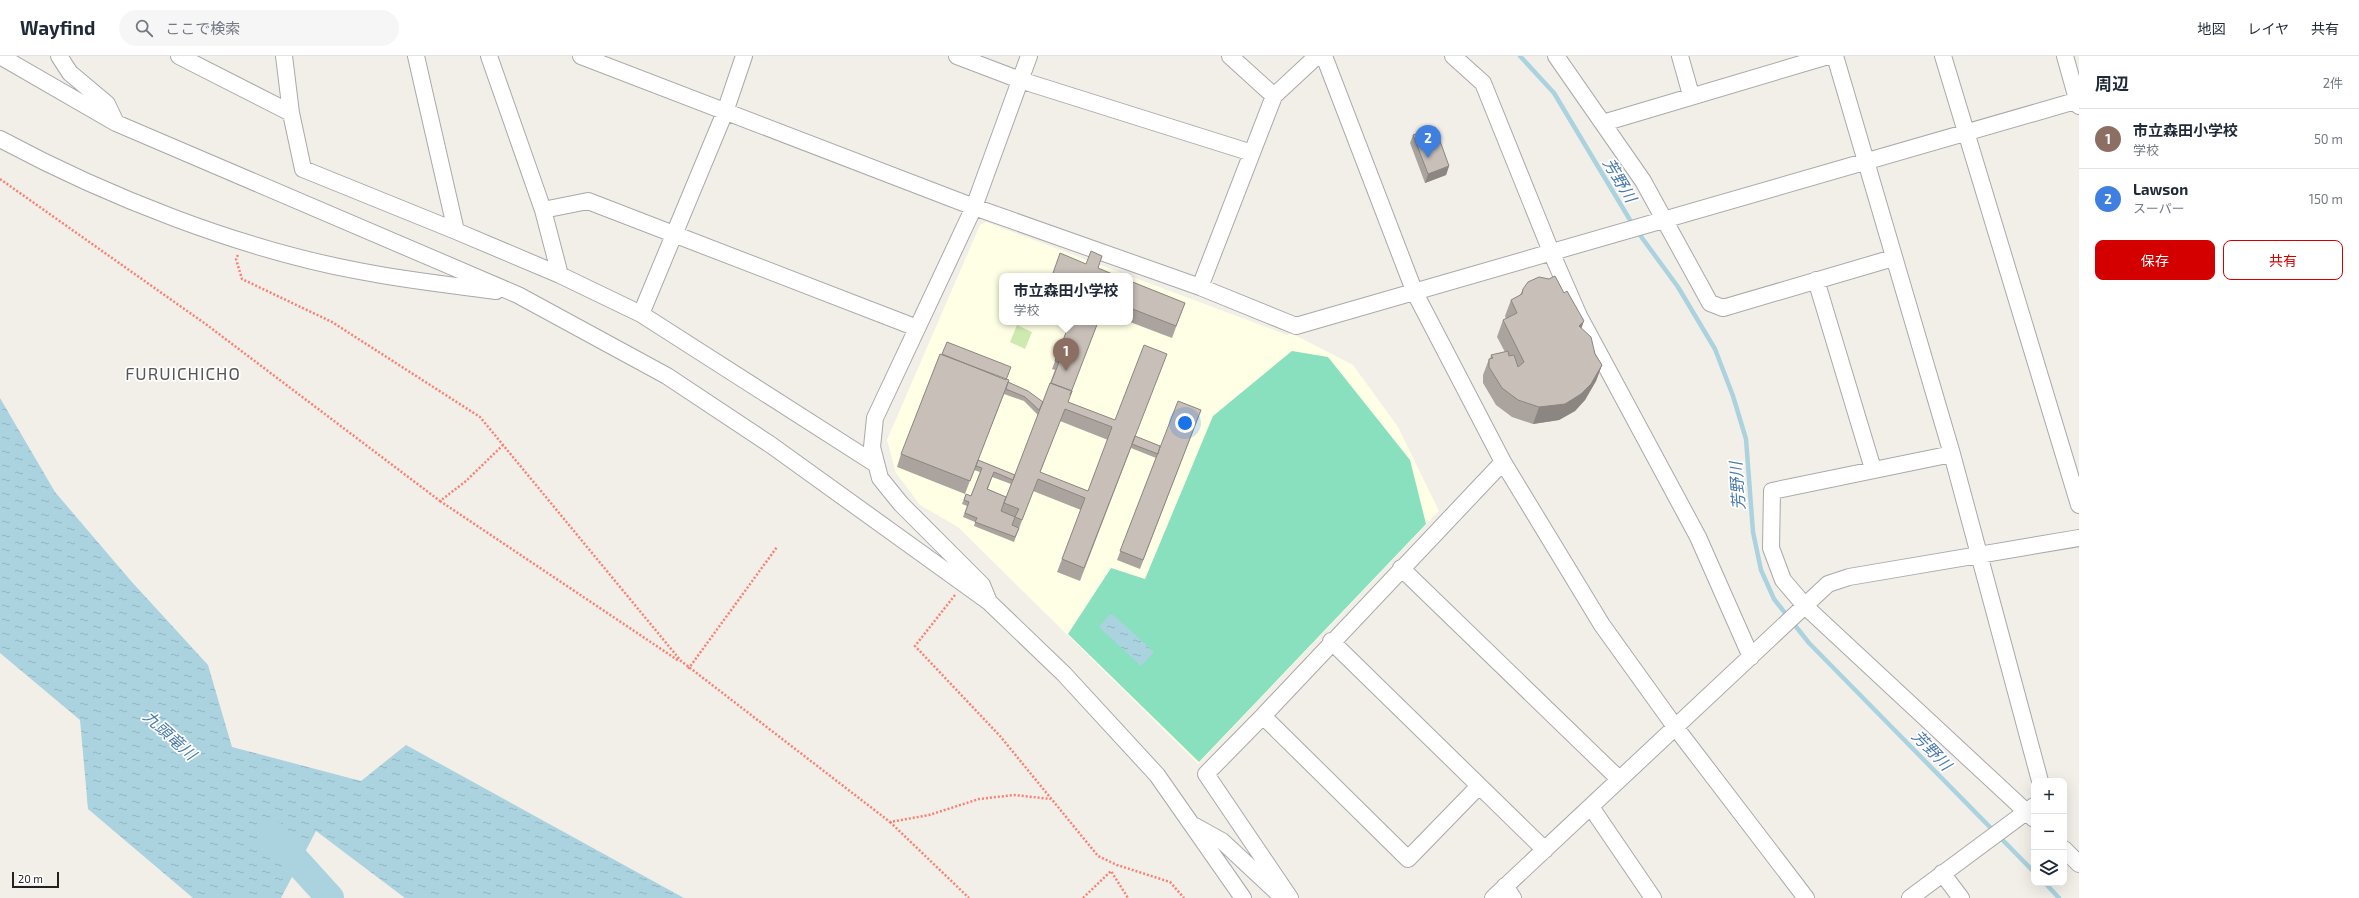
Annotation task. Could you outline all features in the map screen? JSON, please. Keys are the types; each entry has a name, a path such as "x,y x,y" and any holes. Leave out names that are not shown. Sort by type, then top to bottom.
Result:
{"street":[{"path":"0,56 116,123 518,295 668,376 771,445 989,602 1064,674 1157,775 1243,898"},
{"path":"59,56 70,74 107,104 116,123"},
{"path":"179,56 291,113"},
{"path":"284,56 291,113 303,169 456,231 560,276 641,314 874,463"},
{"path":"416,56 456,231"},
{"path":"489,56 543,210 560,276"},
{"path":"581,56 974,207 1200,287 1296,326 1552,254 1865,160 2078,102 2065,56"},
{"path":"641,314 725,112 744,56"},
{"path":"957,56 1020,80 1252,153"},
{"path":"989,602 982,584 901,504 880,478 874,463 872,447 875,418 974,207 1029,56"},
{"path":"1230,56 1274,96"},
{"path":"1200,287 1274,96 1318,56"},
{"path":"1324,56 1415,293 1503,462 1602,625 1676,728 1806,898"},
{"path":"1453,56 1483,83 1552,254 1580,316 1698,536 1751,657"},
{"path":"1556,56 1642,181 1710,303 1723,308 1893,258"},
{"path":"1680,56 1691,95"},
{"path":"1603,123 1691,95 1828,56"},
{"path":"1835,56 1893,258 1952,454 2039,778"},
{"path":"1943,56 2079,505"},
{"path":"0,139 113,192 220,234 246,242 359,271 518,295"},
{"path":"543,210 588,201 917,328"},
{"path":"1816,280 1873,469"},
{"path":"1952,454 1873,469 1772,491 1771,548 1783,580 1802,610 2031,811"},
{"path":"1290,898 1206,774 1263,716 1331,641 1503,462"},
{"path":"1493,898 1509,892 1545,850 1828,584 1849,577 2079,538"},
{"path":"1401,568 1619,779"},
{"path":"1331,641 1545,850"},
{"path":"1263,716 1408,859 1479,786"},
{"path":"1591,807 1653,898"},
{"path":"1910,898 1942,873 2031,813"},
{"path":"1192,824 1222,841 1283,898"},
{"path":"2065,850 2079,864"},
{"path":"1942,873 1961,898"}],"path":[{"path":"0,179 207,325 440,501 689,668 890,822 969,898"},
{"path":"246,242 236,259 242,279 339,326 480,417 631,604 681,661 689,668"},
{"path":"440,501 466,481 503,445"},
{"path":"689,668 777,547"},
{"path":"964,584 915,646 1000,736 1098,856 1117,865 1170,882 1184,898"},
{"path":"890,822 929,814 979,799 1014,795 1051,799"},
{"path":"1083,898 1111,871 1128,898"}],"shaded area":[{"path":"986,222 1122,273 999,273 999,325 1133,325 1133,277 1287,335 1291,333 1353,365 1398,427 1439,511 1198,764 958,527 920,505 896,473 887,440 980,225"}],"green space":[{"path":"1017,325 1032,332 1025,349 1010,342"},
{"path":"1292,351 1328,357 1410,460 1426,524 1199,762 1068,634 1111,568 1145,579 1213,416"}],"water":[{"path":"0,398 55,492 131,581 208,665 232,747 361,781 406,745 684,898 405,898 316,831 281,898 193,898 88,809 80,720 0,653"},
{"path":"1111,613 1154,652 1141,666 1099,627"}],"building":[{"path":"1435,127 1449,166 1428,174 1413,135"},
{"path":"1091,251 1102,256 1098,268 1110,273 1053,273 1060,253 1086,264"},
{"path":"1555,276 1564,293 1567,291 1584,321 1579,326 1591,337 1595,354 1602,365 1591,384 1581,394 1565,404 1539,407 1518,400 1502,388 1489,367 1489,359 1493,358 1491,355 1508,351 1509,356 1514,355 1518,367 1524,362 1503,320 1517,313 1511,300 1522,294 1523,289 1528,282 1539,277 1549,279"},
{"path":"1133,282 1185,303 1176,326 1133,309"},
{"path":"1069,325 1097,325 1072,391 1051,383 1059,362 1055,361"},
{"path":"947,342 1011,367 1006,380 942,354"},
{"path":"1144,345 1167,354 1084,568 1062,559 1085,498 1038,479 1022,520 1015,517 1019,509 1004,503 1050,383 1072,391 1068,402 1115,420","holes":["1065,409 1112,427 1088,491 1040,472"]},
{"path":"940,354 1009,380 970,481 901,454"},
{"path":"1008,382 1028,391 1043,402 1039,410 1025,397 1006,389"},
{"path":"1178,401 1201,410 1143,560 1120,551"},
{"path":"1135,436 1160,446 1158,454 1132,444"},
{"path":"978,460 1015,475 1013,480 994,472 987,489 1006,497 1001,511 1015,517 1012,525 1019,528 1015,537 975,522 977,518 965,513 969,502 964,500 966,494 971,496 982,468 976,466"}],"waterway":[{"name":"芳野川","path":"1520,56 1554,93 1633,225"},
{"name":"芳野川","path":"1637,231 1678,287 1715,349 1733,396 1746,439 1753,532 1761,570 1774,599 1809,643 2031,869"},
{"name":"九頭竜川","path":"273,835 330,898"},
{"name":"芳野川","path":"2048,886 2059,898"}],"place":[{"name":"Lawson","path":"1428,158"},
{"name":"市立森田小学校","path":"1066,371"}],"district":[{"name":"FURUICHICHO","path":"183,374"}]}
